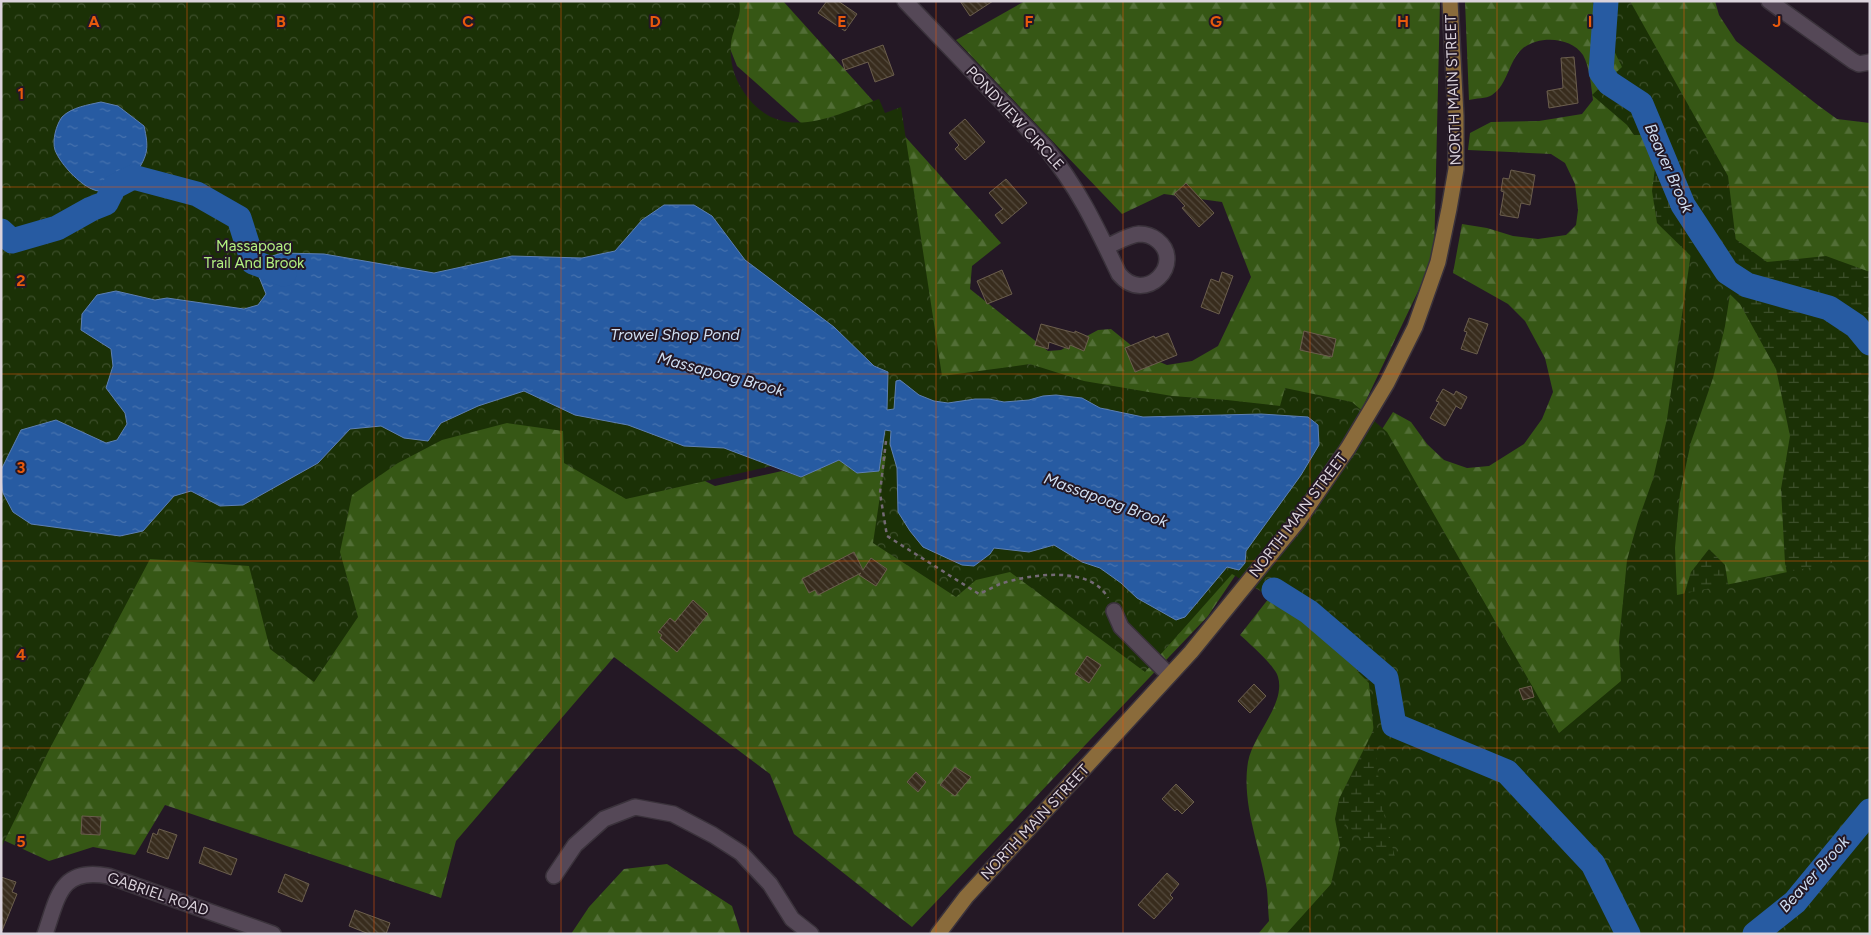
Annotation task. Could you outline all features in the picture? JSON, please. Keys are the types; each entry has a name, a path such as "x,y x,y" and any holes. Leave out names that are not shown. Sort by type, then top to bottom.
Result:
{"main road":[{"name":"NORTH MAIN STREET","path":"938,934 966,897 1191,652 1298,521 1353,440 1387,383 1415,328 1438,262 1450,209 1456,169 1456,116 1450,1"}],"street":[{"name":"PONDVIEW CIRCLE","path":"905,1 1059,164 1084,202 1106,247"},
{"path":"1769,1 1853,61 1866,66"},
{"path":"1114,611 1120,627 1170,675"},
{"path":"554,876 575,846 604,819 635,807 672,814 713,835 740,853 770,884 792,919 811,934"},
{"name":"GABRIEL ROAD","path":"45,934 65,885 72,878 95,873 273,934"}],"path":[{"path":"886,441 880,493 887,536 979,594 1000,584 1041,575 1074,576 1081,577 1103,589 1114,611"}],"green space":[{"name":"Massapoag Trail And Brook","path":"1,1 739,1 740,13 731,44 733,68 745,94 763,112 778,120 795,123 828,118 879,99 885,113 901,107 942,376 1030,364 1084,381 1172,396 1280,406 1285,388 1352,402 1387,432 1559,733 1621,681 1619,642 1627,560 1653,479 1667,419 1696,218 1657,143 1646,135 1634,135 1627,125 1592,95 1622,67 1592,1 1630,1 1728,176 1737,250 1725,326 1713,378 1691,442 1680,493 1675,548 1677,595 1870,555 1870,934 1286,934 1331,884 1345,823 1391,865 1395,857 1381,803 1367,664 1324,629 1232,574 1145,672 1010,572 976,580 956,597 873,543 886,456 785,463 626,499 564,463 563,431 507,423 442,440 398,463 352,495 340,552 358,617 314,682 270,649 249,566 150,559 48,752 1,848"},
{"path":"708,1 783,1 1001,243 972,266 970,289 1048,351 1061,350 1098,330 1111,329 1143,355 1167,365 1192,361 1218,346 1251,277 1222,202 1164,194 1122,214 956,40 1025,1 1440,1 1434,258 1359,415 948,403 802,124 737,66 712,4"},
{"path":"1465,1 1715,1 1719,15 1736,41 1837,119 1870,123 1870,665 1687,934 1258,934 1269,921 1264,874 1249,811 1247,795 1248,762 1251,751 1273,708 1279,687 1278,677 1272,667 1240,635 1298,561 1393,412 1411,422 1427,444 1444,460 1467,468 1489,466 1524,444 1542,419 1553,392 1545,358 1525,321 1508,304 1453,273 1462,224 1487,228 1513,236 1538,239 1566,235 1576,225 1578,210 1575,184 1565,163 1551,154 1468,150 1470,133 1491,122 1539,121 1582,114 1593,100 1589,71 1583,55 1570,44 1553,40 1535,42 1521,50 1513,61 1505,79 1492,95 1469,100"},
{"path":"1674,137 1730,235 1767,262 1826,256 1870,272 1870,934 1316,934 1343,861 1335,819 1339,799 1372,733 1379,713 1374,688 1356,670 1408,656 1562,744 1671,637 1691,572 1709,549 1725,565 1728,584 1708,690 1792,600 1785,563 1781,489 1790,436 1776,369 1740,304 1657,223 1652,191 1657,153"},
{"path":"525,391 715,486 782,471 801,477 839,460 857,473 879,470 884,430 1239,570 1208,616 912,927 794,834 770,774 614,657 456,841 441,898 165,805 135,855 93,847 49,861 1,839 110,569 337,494"},
{"path":"667,864 732,906 741,934 571,934 589,907 624,869"}],"water":[{"path":"101,102 118,106 144,126 147,146 143,161 132,178 121,185 99,191 86,186 67,169 55,150 54,138 62,117 75,109"},
{"name":"Trowel Shop Pond","path":"664,205 694,205 712,216 745,260 834,327 874,366 888,372 887,410 894,409 896,381 900,380 919,395 934,401 948,403 975,399 1004,402 1056,395 1082,398 1100,408 1143,417 1261,414 1308,417 1318,425 1319,445 1301,475 1246,551 1245,563 1239,570 1227,567 1185,617 1176,620 1137,598 1121,583 1100,568 1082,562 1054,545 1029,552 994,548 990,554 974,566 962,565 923,547 898,512 897,468 890,444 891,431 885,430 879,471 857,473 839,460 801,477 724,448 684,446 628,425 575,415 524,391 478,406 441,423 428,441 404,438 381,426 350,429 318,463 243,505 220,506 191,491 174,496 143,531 120,536 31,524 13,512 3,493 1,470 21,430 56,420 106,443 117,440 127,424 125,413 106,388 113,366 111,349 81,330 82,314 97,295 116,291 155,300 167,298 244,309 258,305 266,294 253,262 282,253 324,254 434,273 512,256 582,258 615,251 642,220"}],"building":[{"path":"827,1 838,1 857,14 845,31 818,13"},
{"path":"960,1 993,1 970,16"},
{"path":"883,45 894,75 875,82 868,62 845,70 842,60"},
{"path":"1574,57 1578,103 1549,108 1547,91 1563,88 1561,58"},
{"path":"965,119 985,142 965,160 955,149 959,145 949,133"},
{"path":"1511,170 1535,175 1530,205 1521,203 1518,218 1500,215 1504,192 1501,191 1503,178 1509,179"},
{"path":"1006,179 1027,203 1002,224 995,215 1003,209 989,193"},
{"path":"1186,183 1214,213 1199,227 1182,208 1185,206 1174,194"},
{"path":"1002,270 1012,294 987,304 977,281"},
{"path":"1222,272 1233,276 1219,314 1201,307 1211,279 1219,282"},
{"path":"1469,318 1488,324 1477,354 1461,349 1467,332 1464,331"},
{"path":"1041,324 1075,333 1075,331 1089,337 1084,351 1070,345 1069,349 1049,342 1048,349 1035,345"},
{"path":"1304,331 1336,339 1332,357 1300,350"},
{"path":"1168,333 1177,355 1135,372 1125,348 1154,336 1155,338"},
{"path":"1443,389 1454,395 1456,391 1467,397 1461,409 1456,406 1445,426 1430,418 1439,402 1436,401"},
{"path":"854,552 863,570 871,558 887,569 876,586 859,575 861,573 818,595 815,590 809,593 802,579"},
{"path":"693,600 708,614 677,652 660,638 662,635 658,632 670,618 675,622"},
{"path":"1087,656 1101,665 1089,683 1075,674"},
{"path":"1254,684 1266,696 1250,713 1238,701"},
{"path":"1531,686 1534,697 1523,700 1519,689"},
{"path":"955,767 971,777 955,796 940,785"},
{"path":"916,772 926,782 918,792 907,782"},
{"path":"1176,784 1194,802 1182,814 1177,809 1175,811 1162,799"},
{"path":"82,816 101,817 100,835 81,834"},
{"path":"159,829 177,835 168,859 147,852 153,833 157,835"},
{"path":"204,847 237,859 231,875 199,863"},
{"path":"1167,873 1179,884 1170,895 1173,898 1154,919 1138,905"},
{"path":"285,874 309,884 302,902 278,892"},
{"path":"1,877 16,882 12,892 17,894 2,931"},
{"path":"355,910 390,923 386,934 369,934 349,926"}],"waterway":[{"name":"Beaver Brook","path":"1606,1 1601,72 1609,83 1641,104 1683,205 1727,272 1747,285 1829,308 1856,326 1870,343"},
{"name":"Massapoag Brook","path":"1,231 12,241 57,228 106,203 114,187 133,177 197,194 239,218 253,262 284,274"},
{"name":"Massapoag Brook","path":"1274,590 1309,612 1386,678 1394,725 1507,772 1593,864 1628,934"},
{"name":"Beaver Brook","path":"1755,934 1795,902 1870,811"}]}
